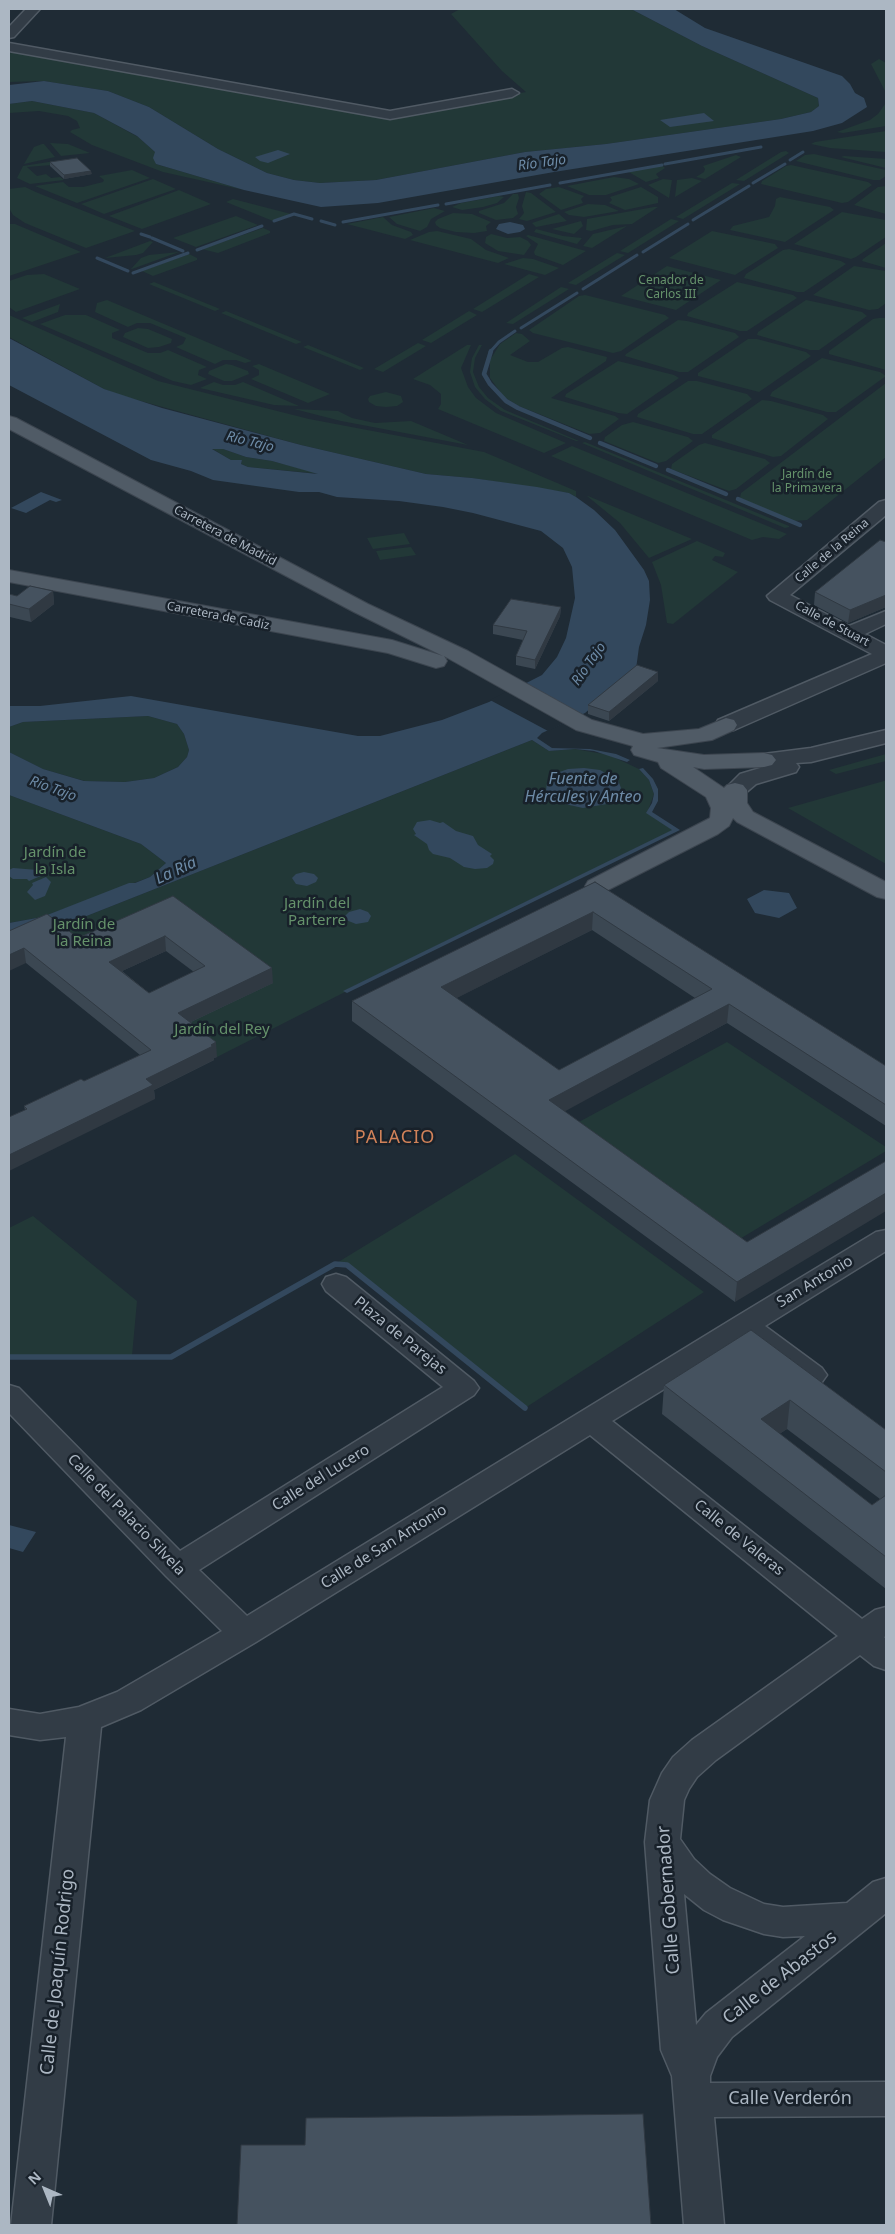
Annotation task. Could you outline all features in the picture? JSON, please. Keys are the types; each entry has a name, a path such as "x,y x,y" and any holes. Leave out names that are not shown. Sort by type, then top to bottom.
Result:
{"main road":[{"name":"Carretera de Madrid","path":"9,422 361,608 434,652"},
{"name":"Carretera de Cadiz","path":"9,576 297,631 434,652"},
{"path":"297,631 305,629 335,631 343,629 354,622 357,611 361,608"},
{"path":"434,652 567,721 583,734 647,752 684,766 732,809 886,892"},
{"path":"567,721 643,741 673,740 704,735"},
{"path":"684,766 690,746 704,735 726,725"},
{"path":"684,766 764,760"},
{"path":"622,901 597,886 710,829 732,809"}],"street":[{"path":"9,34 33,9"},
{"path":"9,47 390,114 512,93"},
{"name":"Calle de la Reina","path":"777,596 886,506"},
{"name":"Calle de Stuart","path":"777,596 886,654"},
{"path":"849,633 886,617"},
{"path":"726,725 886,654"},
{"path":"764,760 815,754 886,737"},
{"path":"732,809 748,779 799,764 815,754"},
{"name":"San Antonio","path":"744,1325 886,1239"},
{"name":"Plaza de Parejas","path":"336,1284 464,1388"},
{"path":"744,1325 832,1390"},
{"name":"Calle de San Antonio","path":"9,1722 40,1727 61,1725 85,1719 129,1701 245,1633 744,1325"},
{"name":"Calle del Lucero","path":"177,1568 464,1388"},
{"name":"Calle del Palacio Silvela","path":"9,1395 177,1568 245,1633"},
{"name":"Calle de Valeras","path":"591,1420 878,1638"},
{"name":"Calle Gobernador","path":"692,2088 680,2050 662,1842 667,1800 674,1782 686,1767 704,1750 878,1638"},
{"name":"Calle de Joaquín Rodrigo","path":"31,2225 85,1719"},
{"path":"662,1842 682,1869 698,1885 717,1899 736,1909 783,1922 855,1918"},
{"name":"Calle de Abastos","path":"692,2088 701,2048 719,2025 886,1893"},
{"path":"692,2088 704,2225"},
{"name":"Calle Verderón","path":"692,2088 886,2099"}],"green space":[{"path":"460,9 631,9 702,46 818,98 819,106 811,112 781,119 606,144 525,152 376,180 320,183 294,180 267,173 218,149 149,107 108,91 44,81 9,82 9,55 12,51 389,117 526,92 502,71 451,14"},
{"path":"879,59 886,63 886,126 843,133 837,132 870,120 878,114 885,104 885,91 871,64"},
{"path":"32,101 94,113 138,137 155,152 156,164 244,190 163,172 92,145 70,132 80,128 77,121 68,116 39,111 9,113 9,104"},
{"path":"886,131 886,152 830,148 811,144 815,142"},
{"path":"50,143 68,144 90,153 61,156"},
{"path":"42,144 55,157 24,164 34,147"},
{"path":"786,151 789,153 744,181 736,180 781,152"},
{"path":"814,154 886,170 886,176 880,180 873,180 796,161 805,155"},
{"path":"736,155 741,157 705,179 696,177 704,172 703,166"},
{"path":"841,157 886,159 886,168"},
{"path":"59,161 52,165 27,167 37,176 46,174 51,178 60,177 64,180 30,184 17,178 23,166"},
{"path":"662,165 665,168 656,174 659,178 646,182 627,171"},
{"path":"791,165 868,182 872,185 848,202 842,203 761,184 762,181 786,166"},
{"path":"132,170 150,178 77,203 35,186 63,182 69,187 83,187 103,182 104,180 99,176"},
{"path":"614,177 629,179 639,184 606,195 589,195 567,186"},
{"path":"692,178 702,181 675,197 677,180"},
{"path":"153,179 176,189 104,214 81,204"},
{"path":"663,179 672,180 669,198 648,185"},
{"path":"732,183 740,184 683,219 676,217"},
{"path":"886,186 886,214 854,205 878,187"},
{"path":"25,187 135,231 86,248 25,223 13,215 9,208 9,189"},
{"path":"559,187 584,196 581,199 583,203 561,210 539,194 546,189"},
{"path":"641,187 658,197 658,203 625,210 609,203 612,200 610,197"},
{"path":"179,190 211,204 142,229 109,216"},
{"path":"526,192 531,193 556,212 527,221 519,219 524,213 522,206"},
{"path":"513,194 518,194 519,198 516,207 518,214 513,218 496,220 479,213 479,211 504,203"},
{"path":"499,196 504,197 497,203 483,207 462,210 452,207 461,203"},
{"path":"780,197 830,207 834,210 785,242 730,230 733,226 769,217 775,206 776,199"},
{"path":"233,199 291,214 273,221 226,202"},
{"path":"588,204 605,205 619,211 584,217 569,215 564,212"},
{"path":"658,207 632,224 613,225 591,231 586,230 587,219"},
{"path":"434,208 445,211 431,219 427,227 420,231 397,224 389,217"},
{"path":"842,212 886,220 886,237 851,259 794,244"},
{"path":"453,213 472,214 491,222 486,226 487,231 474,233 456,232 440,228 436,225 435,222 438,219"},
{"path":"559,214 567,221 536,227 532,223"},
{"path":"236,216 258,225 196,247 173,238"},
{"path":"383,217 392,225 411,232 413,235 405,239 347,224"},
{"path":"671,219 679,221 628,253 620,251"},
{"path":"581,221 583,226 574,234 552,229"},
{"path":"9,224 15,224 81,252 9,276"},
{"path":"627,226 592,248 583,246 593,234"},
{"path":"263,228 270,231 270,233 218,253 202,249"},
{"path":"536,229 563,236 582,238 577,244 534,232"},
{"path":"437,231 471,239 486,250 509,258 498,263 410,240 429,232"},
{"path":"712,231 775,244 778,248 735,275 669,258"},
{"path":"491,234 507,238 520,237 531,245 524,255 498,251 485,243 486,237"},
{"path":"526,236 586,251 563,265 535,255 534,252 538,244"},
{"path":"150,241 153,242 143,253 105,258"},
{"path":"886,243 886,268 862,261 863,259"},
{"path":"789,249 841,261 846,264 804,292 797,292 744,278 746,274 783,250"},
{"path":"179,252 131,269 141,258 149,255"},
{"path":"617,253 625,255 576,285 568,283"},
{"path":"189,254 197,258 197,260 153,276 142,271"},
{"path":"523,258 533,259 559,268 545,275 504,264"},
{"name":"Cenador de Carlos III","path":"667,266 721,280 676,310 621,296"},
{"path":"854,266 886,271 886,303 878,309 869,310 813,295"},
{"path":"44,274 80,289 16,312 9,307 9,281 27,275"},
{"path":"529,274 539,277 482,312 473,309"},
{"path":"154,282 220,309 215,311 149,284"},
{"path":"737,282 793,295 797,298 747,331 740,331 687,316 688,313"},
{"path":"561,287 569,289 513,324 506,323"},
{"path":"585,295 665,315 669,318 621,351 613,353 533,333 529,330 579,296"},
{"path":"107,300 252,361 245,363 236,360 223,360 215,364 176,347 183,344 186,338 150,323 137,323 128,327 95,312 97,303"},
{"path":"806,300 862,312 867,316 819,350 810,350 757,335 758,332"},
{"path":"60,304 58,312 32,322 22,318"},
{"path":"226,311 302,342 296,344 221,313"},
{"path":"469,311 477,315 431,343 422,340"},
{"path":"9,315 158,381 309,419 484,452 576,491 576,497 569,493 472,478 426,474 301,445 119,395 104,389 9,337"},
{"path":"65,315 86,315 120,330 112,333 112,338 148,353 160,353 168,350 207,367 199,370 198,375 207,379 191,385 173,381 40,324"},
{"path":"886,318 886,370 829,354 829,351 873,319"},
{"path":"678,320 735,333 739,337 688,372 679,372 625,356 626,354"},
{"path":"138,328 148,329 172,339 171,343 148,348 123,337 125,333"},
{"path":"516,333 522,334 530,341 510,355 528,362 538,362 562,348 568,347 607,357 606,361 551,398 615,416 619,419 600,433 589,434 519,406 504,397 490,378 490,360 500,344"},
{"path":"748,339 757,339 806,352 811,356 759,392 698,376 698,373"},
{"path":"418,343 426,346 383,372 374,369"},
{"path":"308,345 364,368 360,370 303,347"},
{"path":"467,345 471,345 461,368 468,387 476,398 496,413 566,443 544,453 438,409 441,404 441,394 430,385 413,379"},
{"path":"479,345 482,345 475,358 473,372 479,387 488,398 505,410 579,441 501,411 485,399 475,387 470,372 472,358"},
{"path":"822,358 880,372 886,376 836,412 827,412 770,396 772,392"},
{"path":"618,361 674,375 679,378 627,414 565,397 566,394"},
{"path":"226,364 248,371 249,374 232,381 224,381 208,374 209,371"},
{"path":"259,364 330,394 308,403 251,379 259,375 259,370 252,366"},
{"path":"688,381 697,381 747,394 752,399 702,434 693,434 637,417 638,414"},
{"path":"214,382 223,385 235,385 243,382 299,406 274,405 200,388"},
{"name":"Jardín de la Primavera","path":"886,383 886,457 807,520 793,521 740,498 741,493"},
{"path":"386,392 401,396 403,402 397,406 386,407 376,406 369,402 370,396"},
{"path":"762,400 823,415 828,419 781,456 773,457 712,438 712,435"},
{"path":"294,409 338,411 352,418 375,423 411,421 468,445 341,421"},
{"path":"633,422 688,437 693,441 666,461 658,463 604,441 605,437 622,425"},
{"path":"585,442 789,527 785,528 582,443"},
{"path":"705,443 765,459 770,463 736,489 729,491 671,469 672,464 699,445"},
{"path":"572,446 787,534 779,539 763,537 752,540 551,456"},
{"path":"211,448 223,449 246,457 272,461 322,474 248,467 241,464 242,460 231,460"},
{"path":"587,496 692,539 649,558 620,523"},
{"path":"404,533 410,544 373,549 367,538"},
{"path":"697,541 725,553 723,557 715,556 712,560 738,572 673,624 667,623 661,585 652,562"},
{"path":"411,547 416,555 380,560 376,551"},
{"path":"148,716 177,724 184,734 189,750 187,757 178,767 154,778 125,782 85,781 43,769 9,752 9,727 23,722"},
{"name":"Jardín del Parterre","path":"532,740 549,751 575,749 609,755 639,769 649,780 654,794 647,813 673,830 344,991 217,1057 180,1027 272,983 174,910 80,953 49,928 65,921 79,919"},
{"path":"886,754 886,761 836,774 829,770"},
{"path":"884,781 886,781 886,864 788,808"},
{"name":"Jardín de la Isla","path":"9,795 141,844 166,863 150,877 42,917 9,923"},
{"path":"727,1042 886,1147 886,1151 738,1240 577,1123"},
{"path":"515,1154 704,1292 525,1408 355,1270 347,1265 335,1264"},
{"path":"33,1216 137,1301 132,1356 9,1357 9,1228"}],"water":[{"name":"Río Tajo","path":"631,9 674,9 705,28 842,76 855,93 864,98 867,107 842,123 813,131 554,172 378,203 321,207 244,190 156,164 153,158 155,152 137,136 94,113 32,101 9,104 9,85 44,81 108,91 149,107 218,149 267,173 294,180 320,183 376,180 525,152 606,144 781,119 811,112 819,106 818,98 702,46"},
{"path":"704,113 714,121 670,127 660,120"},
{"path":"278,150 290,154 268,163 260,161 255,157"},
{"path":"510,222 523,225 525,229 508,234 496,229 499,224"},
{"path":"9,338 104,389 162,408 301,445 426,474 537,487 569,493 576,497 594,510 615,530 644,570 649,581 650,600 646,625 639,647 636,669 585,713 542,733 537,738 552,748 590,749 616,754 630,760 627,762 594,751 575,749 549,751 532,740 79,919 65,921 9,941 9,923 42,917 129,883 135,883 150,877 166,863 141,844 9,795 9,752 43,769 84,781 125,782 154,778 178,767 187,757 189,750 184,734 177,724 148,716 23,722 9,727 9,706 40,706 131,696 358,736 380,736 442,720 489,702 542,675 557,657 566,638 575,598 572,567 563,548 541,531 443,507 399,501 337,497 319,492 299,492 213,480 191,471 151,460 9,385","holes":["212,449 223,449 246,457 272,461 318,474 248,467 241,464 242,460 231,460"]},
{"path":"41,492 62,500 56,502 50,500 26,513 11,508"},
{"path":"643,768 653,779 658,789 658,801 652,812 680,830 347,993 343,991 672,830 646,813 652,803 654,794 649,780 639,769"},
{"name":"Fuente de Hércules y Anteo","path":"568,769 600,770 618,780 621,788 617,797 607,804 583,808 560,803 549,796 546,791 547,782 554,774"},
{"path":"430,820 443,822 456,831 473,836 478,845 492,854 490,856 494,860 493,864 487,868 475,869 464,867 450,858 433,854 427,844 414,835 416,834 413,829 417,822"},
{"path":"13,868 38,870 43,875 29,881 27,879 13,879 9,876 9,870"},
{"path":"304,872 314,874 318,878 316,882 307,886 296,884 292,878 296,874"},
{"path":"46,877 51,882 45,896 35,900 27,892 33,885 32,883"},
{"path":"764,890 789,893 797,908 779,918 755,913 747,899"},
{"path":"360,909 368,912 371,916 368,922 356,924 346,920 345,916 349,912"},
{"path":"9,1525 36,1532 23,1552 9,1548"}],"pier":[{"path":"524,683 582,714 548,731 490,700"}],"building":[{"path":"77,158 91,171 64,175 50,162"},
{"path":"880,540 886,542 886,595 850,610 815,592"},
{"path":"30,586 53,591 29,609 9,604 9,594 17,596"},
{"path":"511,599 561,607 535,660 516,656 527,631 493,625"},
{"path":"637,665 658,672 609,712 588,705"},
{"path":"595,882 886,1066 886,1105 729,1004 549,1100 747,1242 886,1161 886,1193 737,1282 352,1001","holes":["593,912 712,989 559,1070 441,987"]},
{"path":"173,896 272,968 178,1013 216,1042 211,1045 213,1046 146,1079 153,1085 9,1155 9,1117 27,1109 24,1106 81,1079 84,1081 151,1050 24,948 9,955 9,931 47,914 78,938","holes":["165,936 205,966 149,993 109,962"]},
{"path":"751,1330 886,1430 886,1472 790,1400 761,1419 872,1505 886,1495 886,1557 664,1385"},
{"path":"643,2114 651,2225 237,2225 241,2145 305,2145 306,2118"}],"waterway":[{"path":"665,164 761,147"},
{"path":"790,160 803,152"},
{"path":"753,183 785,164"},
{"path":"560,183 662,165"},
{"path":"446,204 550,185"},
{"path":"693,220 749,186"},
{"path":"343,222 438,205"},
{"path":"274,221 294,214 312,219"},
{"path":"321,221 335,225"},
{"path":"643,252 688,224"},
{"path":"197,250 262,226"},
{"path":"141,234 150,237"},
{"path":"152,238 183,251"},
{"path":"133,273 188,253"},
{"path":"583,289 637,255"},
{"path":"97,258 128,271"},
{"path":"521,328 577,293"},
{"path":"490,352 499,342 515,331"},
{"path":"491,351 484,374 490,384 506,401 518,408 590,438"},
{"path":"600,443 656,466"},
{"path":"668,470 726,494"},
{"path":"738,499 800,525"},
{"path":"9,1357 171,1357 335,1264 347,1265 525,1408"}],"district":[{"name":"PALACIO","path":"395,1138"}],"water label":[{"name":"La Ría","path":"176,871"}],"park label":[{"name":"Jardín de la Reina","path":"84,934"},
{"name":"Jardín del Rey","path":"222,1030"}]}
